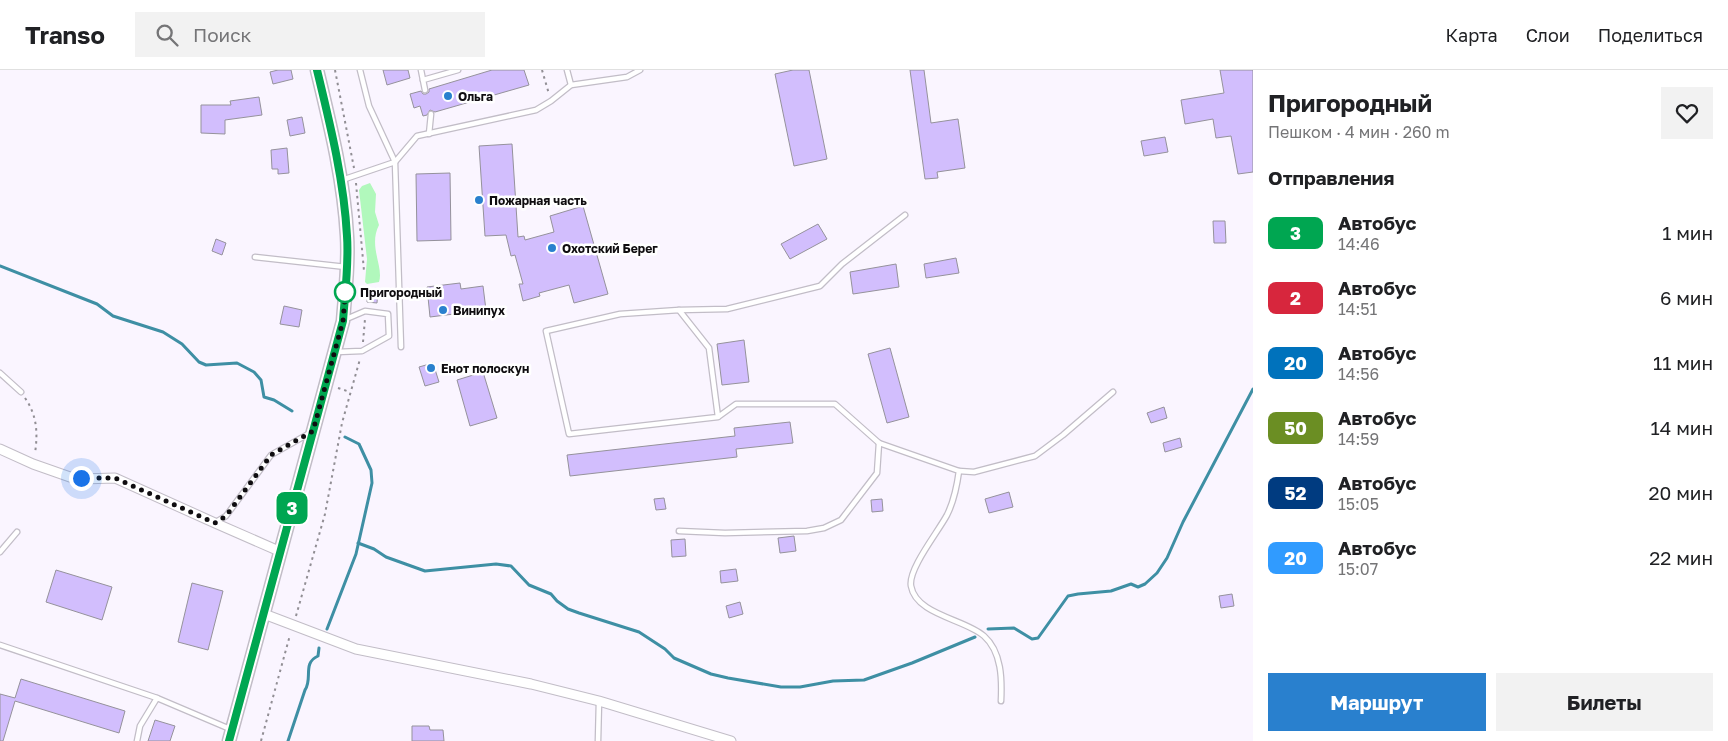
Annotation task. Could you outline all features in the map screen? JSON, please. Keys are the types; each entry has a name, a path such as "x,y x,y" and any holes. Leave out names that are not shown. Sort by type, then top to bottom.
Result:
{"main road":[{"path":"230,735 343,321 348,237 331,127 316,70"}],"street":[{"path":"0,450 70,477 115,478 279,551"},
{"path":"264,614 356,649 531,684 599,701 731,741"}],"lane":[{"path":"360,70 369,106 395,162 401,347"},
{"path":"420,70 425,90"},
{"path":"423,80 458,70"},
{"path":"567,70 571,85"},
{"path":"340,181 395,162 418,136 536,110 571,85 627,77 640,70"},
{"path":"428,134 431,114"},
{"path":"905,215 842,264 820,286 727,309 620,314 546,330 569,434 718,417 736,404 835,404 879,443 959,471 974,472 1035,456 1063,435 1113,392"},
{"path":"255,256 347,267"},
{"path":"679,310 709,348 718,417"},
{"path":"335,352 362,351 389,336 388,314 365,311 343,321"},
{"path":"0,373 21,392"},
{"path":"215,523 226,516 271,455 313,431"},
{"path":"679,531 725,533 807,532 824,528 840,520 877,473 879,443"},
{"path":"959,471 958,485 948,513 914,569 911,586 916,598 921,603 945,617 974,630 988,641 993,648 1000,669 1001,701"},
{"path":"0,552 17,532"},
{"path":"0,645 157,698 230,735"},
{"path":"137,741 140,726 157,698"},
{"path":"598,741 599,701"}],"path":[{"path":"335,70 355,176 364,271"},
{"path":"542,70 551,101"},
{"path":"261,741 325,514 342,423 362,351 365,311"},
{"path":"21,392 33,409 38,435 33,464"}],"green space":[{"path":"370,183 376,194 375,212 379,225 376,233 375,248 380,276 379,282 367,284 365,282 367,259 359,190 362,186"}],"building":[{"path":"291,70 293,79 273,84 270,72"},
{"path":"383,70 408,70 410,78 387,85"},
{"path":"492,70 524,70 529,85 435,112 430,110 427,115 423,116 420,106 414,108 410,94 421,91 423,94 426,94 429,92 429,89"},
{"path":"793,70 809,70 827,159 794,166 775,74"},
{"path":"910,70 924,70 931,123 958,119 965,168 937,172 938,178 925,179"},
{"path":"1220,70 1253,70 1253,172 1238,174 1231,136 1216,138 1213,119 1185,124 1181,100 1224,93"},
{"path":"259,97 262,115 225,120 225,134 201,133 201,105 231,105 230,101"},
{"path":"302,117 305,133 290,136 287,120"},
{"path":"1165,137 1168,152 1144,156 1141,141"},
{"name":"Охотский Берег","path":"512,144 518,237 524,236 525,240 554,232 550,216 583,206 608,294 574,303 569,285 539,293 540,296 523,301 519,284 523,284 515,255 511,256 506,235 485,236 479,146"},
{"path":"287,148 289,173 278,174 278,169 272,169 271,150"},
{"path":"450,173 451,240 417,241 416,174"},
{"path":"1213,221 1225,221 1226,243 1214,243"},
{"path":"818,224 827,239 790,259 781,244"},
{"path":"216,239 226,243 222,255 212,251"},
{"path":"956,258 959,273 926,278 924,264"},
{"path":"896,264 899,287 853,294 850,272"},
{"path":"460,283 461,289 483,286 486,310 430,317 427,287"},
{"path":"368,289 378,289 377,303 367,302"},
{"path":"284,306 302,310 299,327 280,324"},
{"path":"744,340 749,382 722,385 717,344"},
{"path":"890,348 909,417 887,423 868,354"},
{"path":"433,363 439,382 425,386 419,367"},
{"path":"483,372 497,418 470,426 457,380"},
{"path":"1164,407 1167,418 1151,423 1147,413"},
{"path":"790,422 793,443 736,449 737,457 570,476 567,455 735,436 734,428"},
{"path":"1180,438 1182,447 1165,452 1163,443"},
{"path":"1009,492 1013,507 989,513 985,499"},
{"path":"664,498 666,509 656,510 654,499"},
{"path":"882,499 883,511 872,512 871,500"},
{"path":"794,536 796,551 780,553 778,538"},
{"path":"685,539 686,556 672,557 671,540"},
{"path":"736,569 738,581 721,583 720,571"},
{"path":"56,570 112,587 102,620 46,602"},
{"path":"192,583 223,591 208,650 178,642"},
{"path":"1232,594 1234,606 1221,608 1219,596"},
{"path":"740,602 743,614 729,618 726,606"},
{"path":"21,679 125,711 119,733 15,701 3,741 0,741 0,694 15,698"},
{"path":"155,720 175,726 170,741 148,741"},
{"path":"412,726 429,726 430,730 443,730 444,741 412,741"}],"waterway":[{"path":"0,266 97,304 113,316 163,332 182,344 199,362 206,365 237,363 254,372 261,380 264,397 274,400 292,411"},
{"path":"988,629 1014,628 1032,639 1038,638 1068,596 1111,591 1131,584 1138,587 1145,584 1157,573 1167,558 1183,522 1253,389"},
{"path":"327,629 356,554 372,483 371,470 359,444 345,437"},
{"path":"358,543 374,549 386,557 425,571 496,564 511,566 529,585 551,594 568,609 639,632 665,649 674,658 711,674 781,687 800,687 833,681 864,680 975,637"},
{"path":"288,741 307,686 310,663 318,656 319,648"}],"bus line":[{"name":"3","path":"229,741 264,614 279,551 343,321 348,237 331,127 317,70"}],"place":[{"name":"Ольга","path":"448,96"},
{"name":"Пожарная часть","path":"479,200"},
{"name":"Охотский Берег","path":"552,248"},
{"name":"Пригородный","path":"345,292"},
{"name":"Винипух","path":"443,310"},
{"name":"Енот полоскун","path":"431,368"}],"route":[{"path":"81,478 115,478 215,523 226,516 271,455 313,431 343,321 346,285 345,292"}]}
